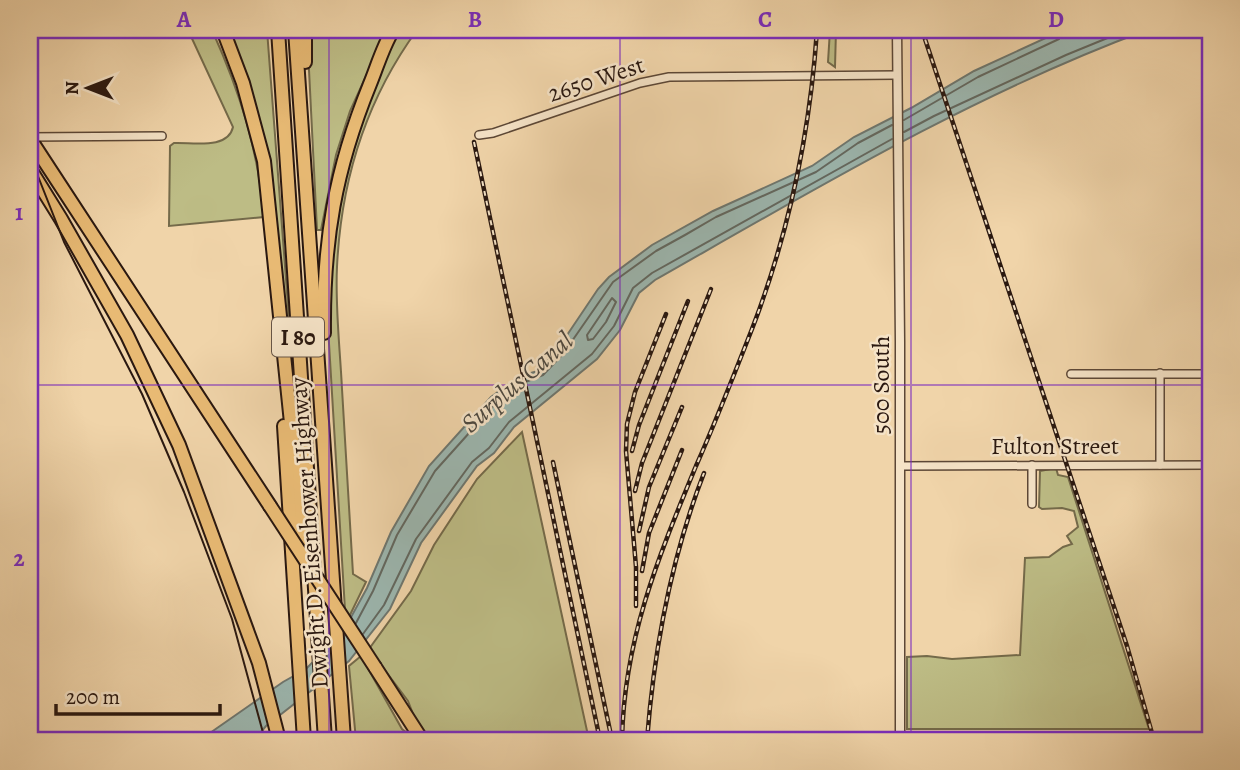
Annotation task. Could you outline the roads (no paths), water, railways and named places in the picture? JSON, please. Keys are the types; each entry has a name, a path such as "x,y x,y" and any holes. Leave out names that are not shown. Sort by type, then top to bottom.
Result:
{"highway":[{"path":"221,30 243,83 264,161 298,474 309,605 319,644"},
{"name":"Dwight D. Eisenhower Highway","path":"295,30 344,740"},
{"path":"305,30 305,171"},
{"path":"324,442 324,299 329,225 337,182 352,128 393,30"},
{"name":"Dwight D. Eisenhower Highway","path":"278,33 325,740"},
{"path":"30,138 422,740"},
{"path":"30,169 127,335 179,445 213,534 264,683 278,734"},
{"path":"278,306 304,740"}],"street":[{"name":"500 South","path":"897,30 900,740"},
{"name":"2650 West","path":"479,135 493,133 640,83 669,77 897,75"},
{"path":"30,138 162,136"},
{"path":"1160,373 1160,465"},
{"path":"1071,374 1210,374"},
{"path":"1032,465 1032,504"},
{"name":"Fulton Street","path":"900,466 1210,465"}],"water":[{"name":"Surplus Canal","path":"1063,30 1147,30 1083,55 957,113 835,178 655,280 639,293 620,330 597,359 514,427 494,453 477,466 421,543 390,609 349,661 266,726 254,740 200,740 306,669 344,630 367,588 391,532 429,466 491,397 520,376 538,371 557,350 609,277 652,245 713,211 812,166 854,137 974,71"}],"tram line":[{"path":"30,156 64,242 142,394 184,492 232,619 265,740"}],"railway":[{"path":"622,740 629,668 636,633 656,566 752,329 777,256 803,144 817,30"},
{"path":"922,30 1127,646 1154,740"},
{"path":"474,142 600,740"},
{"path":"635,491 642,463 711,289"},
{"path":"632,451 639,425 688,301"},
{"path":"636,606 636,567 626,451 627,424 635,392 666,314"},
{"path":"639,531 649,487 682,407"},
{"path":"642,571 649,533 682,450"},
{"path":"553,462 612,740"},
{"path":"647,740 659,638 673,571 704,473"}]}
